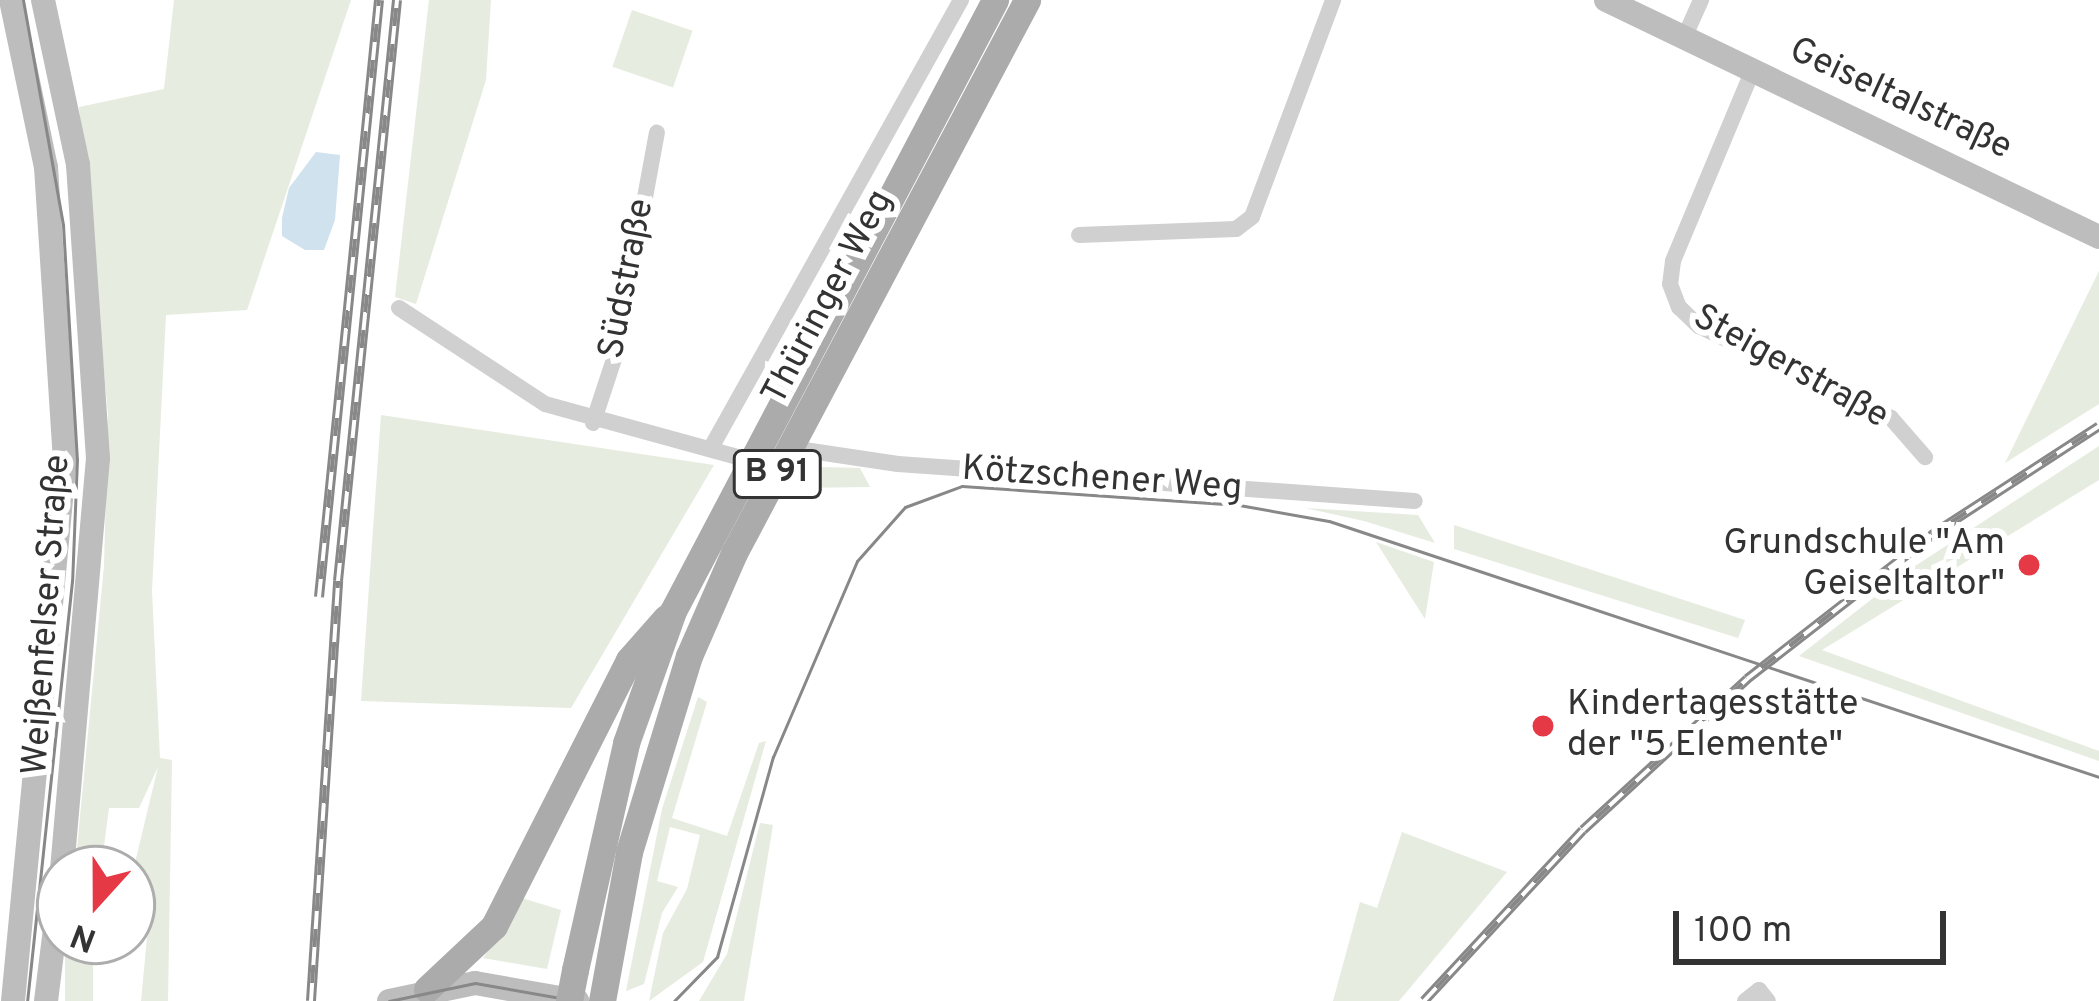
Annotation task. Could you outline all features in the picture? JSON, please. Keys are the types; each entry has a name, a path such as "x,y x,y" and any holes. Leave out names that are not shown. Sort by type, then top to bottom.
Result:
{"main road":[{"name":"Weißenfelser Straße","path":"10,0 46,167 65,502 13,1001"},
{"name":"Weißenfelser Straße","path":"44,0 78,165 95,367 97,500 64,845"},
{"name":"Thüringer Weg","path":"573,1001 575,970 626,743 673,611 995,0"},
{"name":"Thüringer Weg","path":"604,990 655,752 734,553 1027,0"},
{"name":"Geiseltalstraße","path":"1606,0 2099,236"},
{"path":"427,989 494,926 629,661 673,611"},
{"path":"46,1001 50,965"},
{"path":"388,1001 427,989 495,983 573,1001"}],"street":[{"name":"Thüringer Weg","path":"712,446 961,0"},
{"path":"1079,235 1236,229 1252,218 1333,0"},
{"path":"1684,38 1701,0"},
{"path":"921,70 950,86"},
{"name":"Steigerstraße","path":"1752,72 1673,261 1670,284 1679,307 1699,326 1891,418 1925,458"},
{"name":"Südstraße","path":"593,423 617,350 657,133"},
{"path":"399,308 545,404 593,423 712,446 749,460"},
{"name":"Kötzschener Weg","path":"791,448 898,464 1415,501"},
{"path":"1745,1001 1760,990 1768,1001"}],"shaded area":[{"path":"174,0 351,0 247,310 166,315 152,591 160,758 172,760 168,1001 141,1001 144,965 156,965 156,845 139,845 158,767 139,808 109,808 104,845 77,845 104,566 108,414 79,107 164,89"},
{"path":"429,0 491,0 486,80 416,304 395,297"},
{"path":"632,10 693,31 673,88 612,67"},
{"path":"2099,271 2099,404 2005,463"},
{"path":"381,415 714,465 571,708 361,701"},
{"path":"2099,446 2099,480 1822,650 2099,751 2099,761 1799,656 1909,570"},
{"path":"860,468 870,487 791,488 799,472"},
{"path":"1305,508 1418,515 1435,543 1364,521"},
{"path":"1454,525 1745,620 1738,638 1454,549"},
{"path":"1376,542 1434,562 1425,619"},
{"path":"698,697 707,702 672,818 727,836 759,743 766,741 703,962 649,1001 663,933 687,889 700,835 670,827 657,881 678,887 662,913 644,984 626,991 662,809"},
{"path":"760,823 773,825 744,1001 699,1001 727,954"},
{"path":"1402,832 1507,872 1399,1001 1333,1001 1360,902 1377,908"},
{"path":"522,898 561,910 547,969 483,958"},
{"path":"65,965 93,965 93,1001 65,1001"}],"water":[{"path":"316,152 340,155 335,220 324,250 305,250 282,236 282,218 289,188"}],"tram line":[{"path":"23,0 63,225 77,459 72,581 27,1001"},
{"path":"674,1001 717,957 773,757 857,561 905,507 962,486 1239,505 1329,521 2099,777"},
{"path":"389,1001 475,983 577,1001"}],"railway":[{"path":"319,597 379,0"},
{"path":"311,1001 338,581 397,0"},
{"path":"1424,1001 1583,830 1747,679 1936,532 2099,426"}],"place":[{"name":"Grundschule \"Am Geiseltaltor\"","path":"2029,565"},
{"name":"Kindertagesstätte der \"5 Elemente\"","path":"1543,726"}]}
